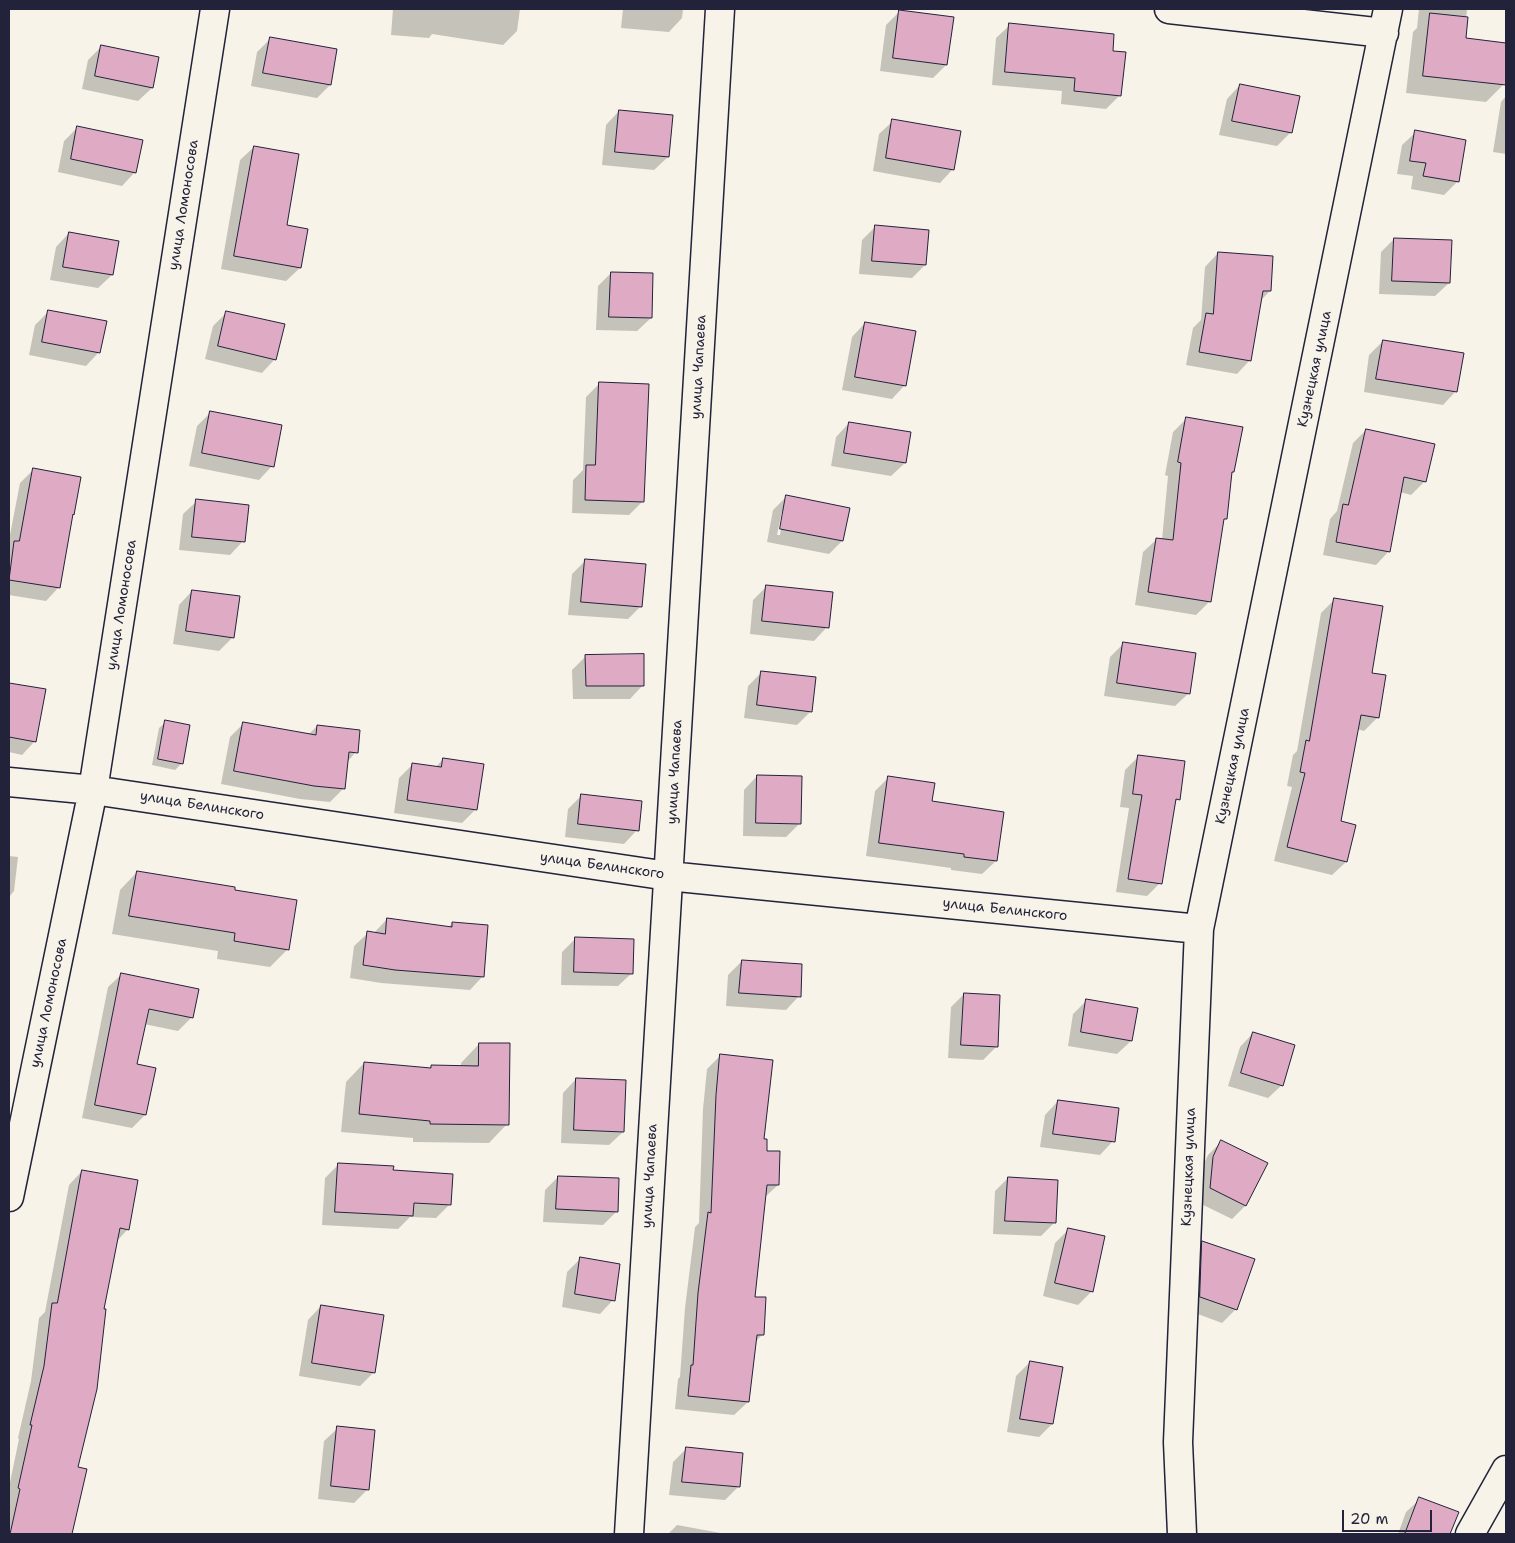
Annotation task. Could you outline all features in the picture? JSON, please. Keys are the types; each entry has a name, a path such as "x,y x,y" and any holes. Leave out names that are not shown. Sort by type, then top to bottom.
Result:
{"street":[{"name":"улица Ломоносова","path":"9,1197 93,790 215,9"},
{"name":"улица Чапаева","path":"628,1534 720,9"},
{"path":"1169,9 1386,21"},
{"name":"Кузнецкая улица","path":"1182,1534 1178,1442 1199,929 1386,21"},
{"name":"улица Белинского","path":"9,782 93,790 668,876 1199,929"},
{"path":"1470,1534 1506,1470"}],"building":[{"path":"899,10 954,17 947,65 893,58"},
{"path":"1430,13 1468,17 1466,38 1506,43 1506,85 1423,76"},
{"path":"1009,23 1114,34 1113,51 1126,52 1121,96 1074,91 1075,78 1005,72"},
{"path":"270,37 337,49 331,85 263,73"},
{"path":"101,45 159,57 153,88 95,76"},
{"path":"1240,84 1300,96 1292,133 1232,121"},
{"path":"619,110 673,115 669,157 615,152"},
{"path":"892,119 961,131 954,170 886,158"},
{"path":"77,126 143,140 136,173 71,159"},
{"path":"1415,130 1466,140 1459,182 1423,176 1426,163 1410,161"},
{"path":"254,146 299,154 287,225 308,229 301,268 234,256"},
{"path":"875,225 929,230 926,265 872,261"},
{"path":"69,232 119,241 113,275 63,267"},
{"path":"1394,238 1452,240 1450,283 1392,281"},
{"path":"1218,252 1273,256 1271,291 1263,291 1251,361 1199,352 1206,313 1213,314"},
{"path":"611,272 653,273 652,318 609,317"},
{"path":"48,310 107,321 100,353 42,342"},
{"path":"226,311 285,324 276,360 218,346"},
{"path":"865,322 916,331 906,386 855,377"},
{"path":"1383,340 1464,353 1457,392 1376,379"},
{"path":"599,382 649,384 644,502 585,500 586,465 595,465"},
{"path":"210,411 282,425 274,467 202,453"},
{"path":"1186,417 1243,427 1234,472 1232,472 1227,519 1224,519 1211,602 1148,592 1156,538 1173,540 1181,463 1178,462"},
{"path":"849,422 911,432 906,463 844,453"},
{"path":"1366,429 1435,444 1426,482 1404,477 1390,552 1336,542 1343,504 1348,505"},
{"path":"33,468 81,477 60,588 9,580 14,541 19,541"},
{"path":"786,495 850,508 843,541 780,529"},
{"path":"196,499 249,505 245,542 192,537"},
{"path":"585,559 646,564 642,607 581,602"},
{"path":"766,585 833,592 829,628 762,621"},
{"path":"192,590 240,596 234,638 186,631"},
{"path":"1334,598 1383,606 1372,673 1386,675 1379,718 1361,715 1341,821 1356,825 1347,862 1287,847 1305,773 1300,772 1306,740 1309,741"},
{"path":"1123,642 1196,653 1190,694 1117,683"},
{"path":"644,654 644,686 586,686 585,655"},
{"path":"761,671 816,677 812,712 757,705"},
{"path":"9,683 46,689 36,742 9,737"},
{"path":"165,720 190,725 183,764 158,759"},
{"path":"243,722 316,735 317,725 360,730 358,753 349,752 345,789 314,786 234,771"},
{"path":"1138,755 1185,761 1180,800 1176,799 1162,884 1128,879 1142,795 1133,794"},
{"path":"443,758 484,764 477,810 407,800 412,763 441,767"},
{"path":"757,775 802,776 801,824 756,823"},
{"path":"888,776 935,783 932,801 1004,812 997,861 964,857 964,854 879,843"},
{"path":"581,794 642,801 639,831 578,824"},
{"path":"137,871 235,887 235,890 297,900 289,950 234,941 235,933 129,916"},
{"path":"387,918 452,927 452,922 488,925 484,977 395,970 363,965 367,931 385,934"},
{"path":"575,937 634,939 633,974 574,972"},
{"path":"742,960 802,964 801,997 739,993"},
{"path":"121,973 199,989 193,1018 149,1009 137,1064 156,1068 146,1115 95,1105"},
{"path":"964,993 1000,995 998,1047 961,1045"},
{"path":"1086,999 1138,1008 1132,1041 1081,1032"},
{"path":"1253,1032 1295,1045 1283,1086 1241,1073"},
{"path":"479,1043 510,1043 509,1125 430,1124 430,1121 359,1114 364,1062 431,1068 431,1065 478,1066"},
{"path":"720,1054 773,1060 764,1139 767,1139 767,1151 780,1151 779,1185 767,1185 755,1297 766,1297 764,1335 757,1335 749,1402 688,1396 691,1365 693,1365 698,1293 708,1212 711,1213 716,1095"},
{"path":"576,1078 626,1080 624,1132 574,1130"},
{"path":"1058,1100 1119,1108 1115,1142 1053,1134"},
{"path":"1221,1140 1268,1163 1246,1206 1210,1188 1213,1157"},
{"path":"338,1163 394,1166 393,1170 453,1174 451,1205 414,1203 413,1216 335,1212"},
{"path":"82,1170 138,1180 129,1230 120,1228 104,1309 106,1309 97,1389 78,1467 87,1469 72,1534 10,1534 32,1425 30,1425 44,1366 52,1303 57,1303"},
{"path":"558,1176 619,1178 618,1212 556,1209"},
{"path":"1008,1177 1058,1180 1056,1223 1005,1221"},
{"path":"1068,1228 1105,1236 1093,1292 1055,1283"},
{"path":"1202,1241 1255,1259 1237,1310 1200,1297"},
{"path":"580,1257 620,1264 615,1301 575,1294"},
{"path":"321,1305 384,1315 375,1373 312,1363"},
{"path":"1030,1361 1063,1367 1053,1424 1020,1419"},
{"path":"337,1426 375,1430 369,1490 331,1486"},
{"path":"686,1447 743,1453 740,1487 682,1482"},
{"path":"1419,1497 1459,1512 1450,1534 1405,1534"}]}
